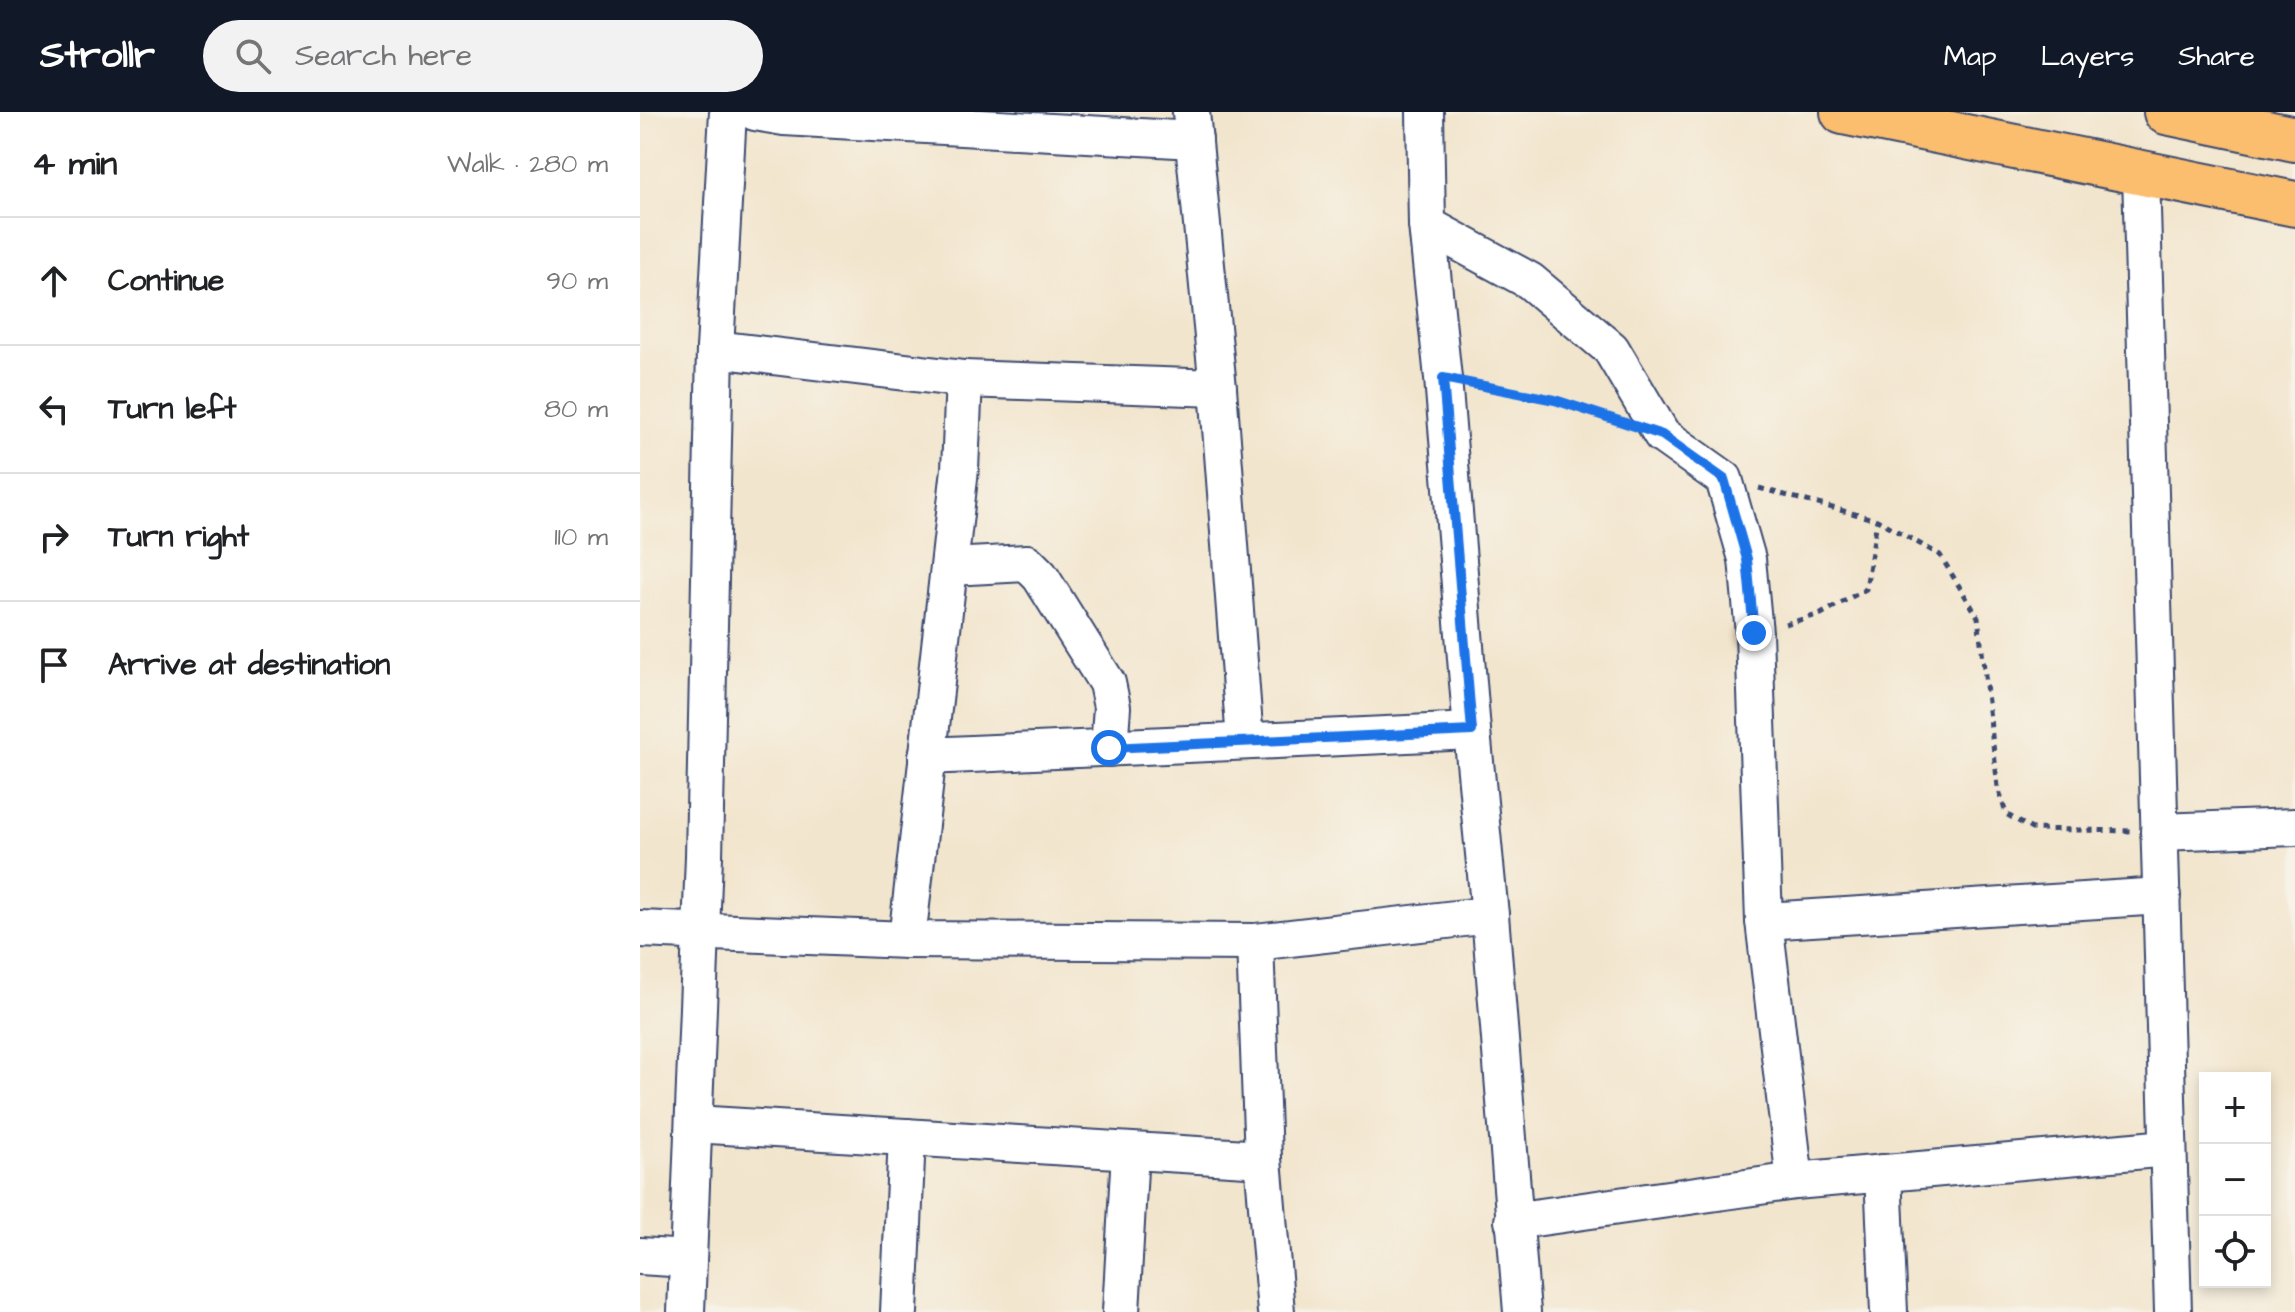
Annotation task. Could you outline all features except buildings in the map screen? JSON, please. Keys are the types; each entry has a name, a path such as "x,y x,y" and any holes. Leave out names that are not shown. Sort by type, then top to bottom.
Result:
{"main road":[{"path":"1843,112 2295,204"},
{"path":"2166,112 2295,139"}],"street":[{"path":"686,1312 701,931 715,349 728,112"},
{"path":"755,112 784,117 1193,126 1218,388 1245,741"},
{"path":"1425,112 1427,225 1490,915 1522,1312"},
{"path":"2141,173 2173,1312"},
{"path":"1427,225 1530,281 1611,349 1662,435 1724,479 1747,559 1754,633 1764,921 1795,1181"},
{"path":"715,349 964,379 1218,388"},
{"path":"907,940 960,469 964,379"},
{"path":"950,567 1027,563 1040,576 1107,683 1112,707 1109,748"},
{"path":"927,756 1472,731"},
{"path":"2159,832 2295,827"},
{"path":"1764,921 2162,896"},
{"path":"640,929 907,940 1255,942 1490,915"},
{"path":"1255,942 1263,1159 1276,1312"},
{"path":"694,1124 1263,1159"},
{"path":"899,1312 907,1137"},
{"path":"1513,1221 1795,1181 2168,1148"},
{"path":"1121,1312 1130,1151"},
{"path":"1883,1173 1889,1312"},
{"path":"640,1256 688,1259"}],"path":[{"path":"1443,378 1555,400 1662,435"},
{"path":"1724,479 1877,520 1940,555 1978,617 1998,787 2006,814 2032,829 2159,832"},
{"path":"1754,633 1821,614 1866,589 1877,520"}],"route":[{"path":"1109,748 1472,731 1443,378 1555,400 1662,435 1724,479 1747,559 1754,633"}]}
